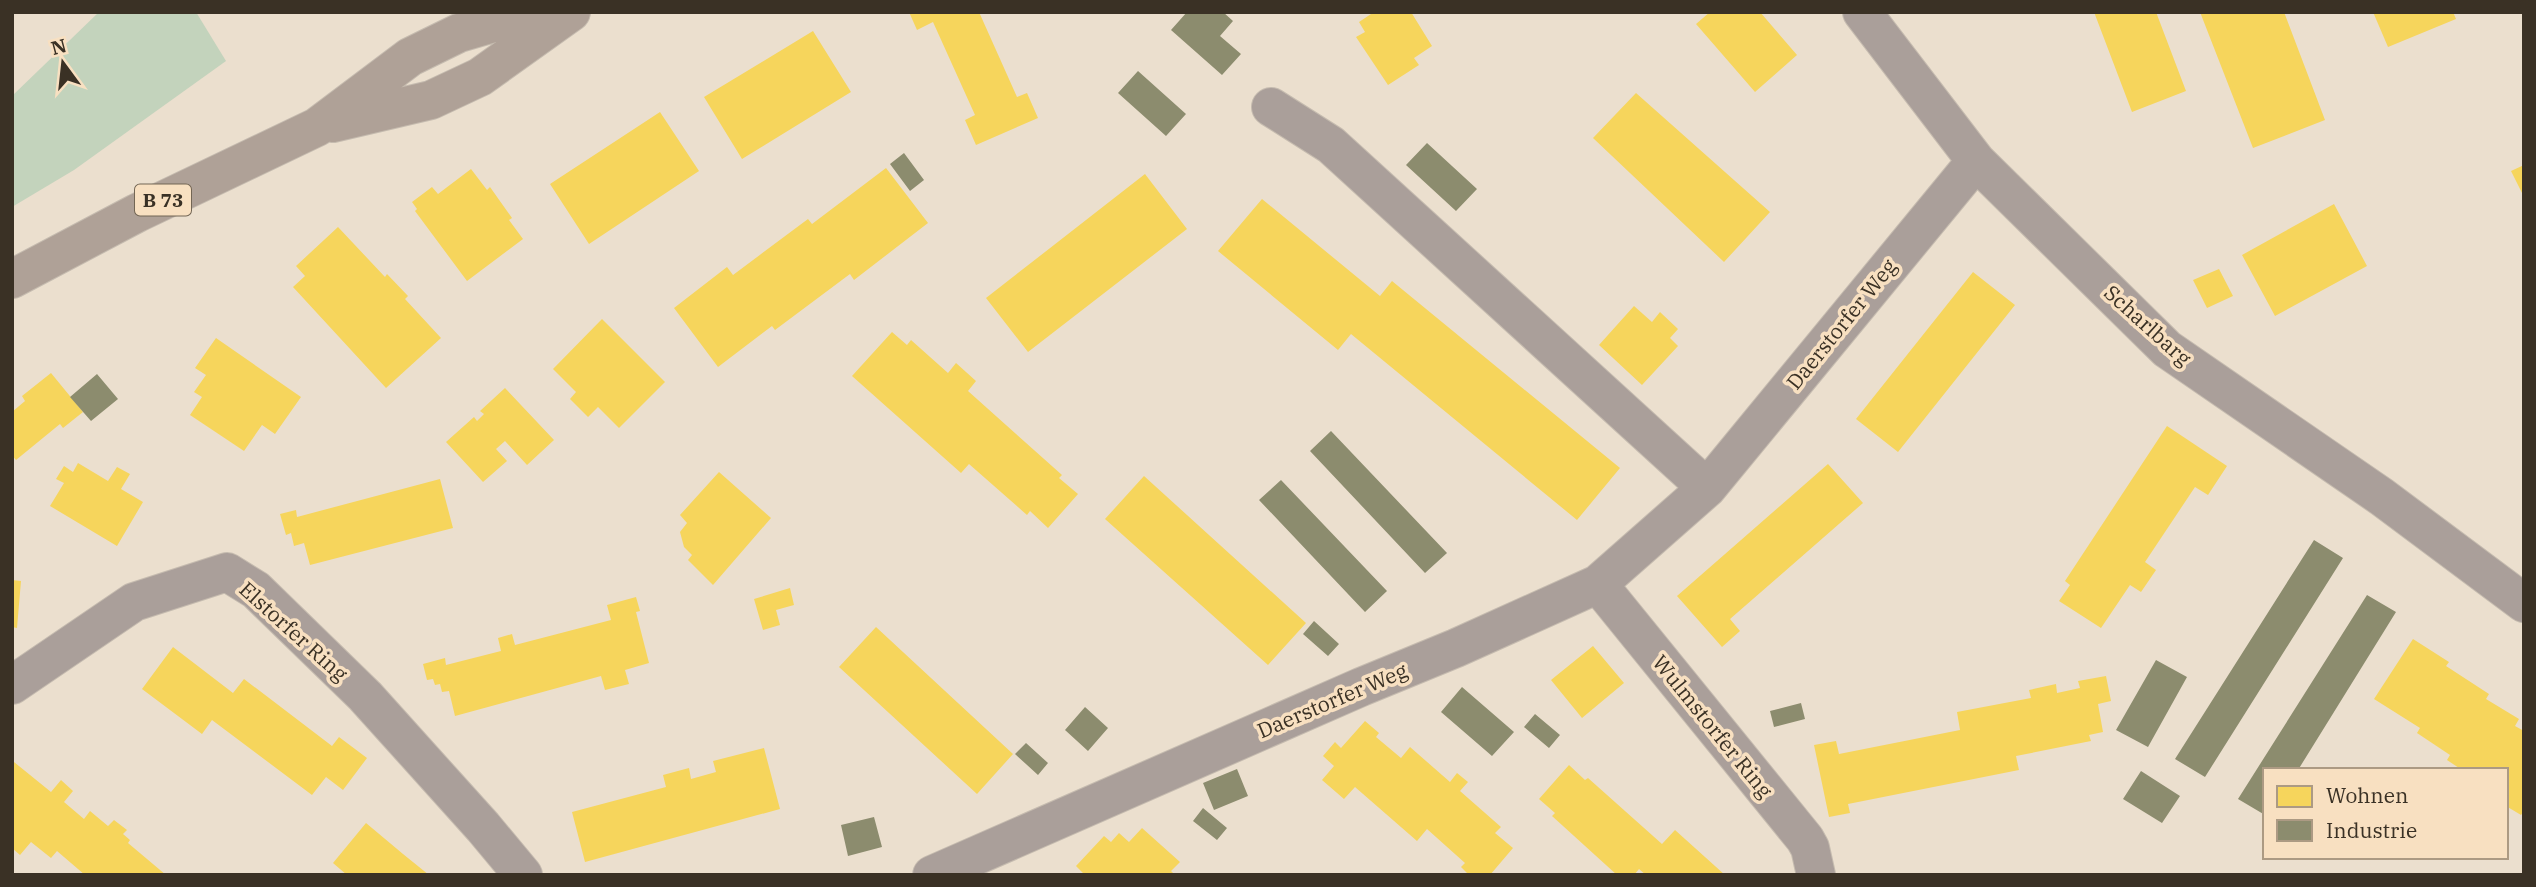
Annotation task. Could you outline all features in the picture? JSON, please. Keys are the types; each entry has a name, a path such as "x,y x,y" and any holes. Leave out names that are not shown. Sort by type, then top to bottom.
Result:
{"main road":[{"name":"B 73","path":"12,279 137,213 317,127 410,57 459,33 531,12"},
{"name":"B 73","path":"317,127 431,100 480,76 571,12"}],"street":[{"name":"Scharlbarg","path":"1861,12 1976,161 2167,349 2382,498 2524,603"},
{"path":"1271,107 1331,145 1707,488"},
{"name":"Daerstorfer Weg","path":"932,875 1598,584 1707,488 1976,161"},
{"name":"Elstorfer Ring","path":"12,685 134,603 227,572 256,590 365,696 523,875"},
{"name":"Wulmstorfer Ring","path":"1598,584 1805,839 1816,875"}],"green space":[{"path":"99,12 196,12 226,61 74,170 12,207 12,96"}],"building: Wohnen":[{"path":"909,12 979,12 1017,97 1027,93 1038,118 976,145 965,120 975,115 933,22 917,30"},
{"path":"1374,12 1411,12 1432,46 1414,58 1419,65 1388,85 1356,37 1365,32 1359,22"},
{"path":"1710,12 1760,12 1797,55 1755,92 1696,24"},
{"path":"2094,12 2156,12 2186,91 2132,112"},
{"path":"2200,12 2284,12 2325,120 2253,148"},
{"path":"2373,12 2453,12 2456,19 2388,47"},
{"path":"813,31 851,92 742,159 704,97"},
{"path":"1636,93 1770,212 1724,262 1593,138"},
{"path":"660,112 699,171 589,244 550,184"},
{"path":"2524,165 2524,197 2511,171"},
{"path":"886,168 928,223 854,280 850,274 775,330 772,326 718,367 674,308 727,267 733,275 808,219 812,224"},
{"path":"471,169 487,190 490,187 523,239 467,281 415,211 417,209 412,202 432,187 438,194"},
{"path":"1145,174 1187,229 1028,352 986,298"},
{"path":"1262,199 1380,296 1392,281 1620,468 1577,520 1351,334 1338,350 1218,251"},
{"path":"2334,204 2367,266 2275,316 2242,255"},
{"path":"338,227 385,277 387,274 408,296 405,299 441,338 386,388 293,287 305,276 296,266"},
{"path":"2219,269 2233,296 2207,308 2193,280"},
{"path":"1973,272 2015,305 1898,452 1856,419"},
{"path":"1634,306 1652,322 1660,312 1678,329 1670,338 1678,346 1642,385 1599,345"},
{"path":"602,319 665,382 619,428 598,407 588,417 570,399 576,392 553,369"},
{"path":"892,332 907,345 911,340 948,373 956,363 976,381 968,391 1062,475 1059,478 1078,494 1048,528 1030,511 1027,515 969,464 961,473 852,376"},
{"path":"216,338 301,397 275,434 262,425 244,451 190,415 202,397 194,392 206,375 195,368"},
{"path":"51,373 83,412 63,428 60,424 16,460 12,455 12,412 25,401 22,396"},
{"path":"505,388 554,440 527,465 505,441 496,449 507,461 483,482 446,442 474,417 477,421 484,414 480,411"},
{"path":"2167,426 2227,466 2208,495 2195,487 2145,562 2156,570 2141,592 2130,585 2101,628 2059,601 2070,585 2065,581"},
{"path":"78,463 108,481 117,467 130,474 121,489 143,502 117,546 50,506 64,483 56,479 64,466 73,472"},
{"path":"1828,464 1863,503 1730,619 1740,631 1722,647 1677,596"},
{"path":"719,472 771,518 713,585 688,560 692,555 684,547 680,532 687,523 680,515"},
{"path":"1144,476 1306,623 1268,665 1105,519"},
{"path":"440,479 453,528 310,565 304,543 294,546 291,533 286,535 280,514 296,510 297,517"},
{"path":"12,580 21,581 17,628 12,627"},
{"path":"790,588 794,605 776,610 780,625 763,630 754,599"},
{"path":"636,597 640,611 636,612 649,663 625,670 629,684 605,690 601,676 455,716 449,691 442,692 440,684 435,685 433,679 427,680 423,664 445,658 446,665 501,651 498,638 512,634 515,645 611,620 607,605"},
{"path":"876,627 1013,754 977,794 839,667"},
{"path":"2413,639 2449,662 2446,666 2489,694 2486,699 2519,719 2515,726 2524,731 2524,811 2521,815 2508,807 2508,768 2459,768 2447,760 2450,755 2417,733 2420,728 2374,699"},
{"path":"1593,646 1624,683 1582,718 1551,680"},
{"path":"173,647 233,693 244,679 332,746 339,737 367,758 343,790 326,777 312,795 212,720 202,734 142,689"},
{"path":"2106,676 2111,701 2098,704 2103,732 2089,735 2091,741 2016,756 2019,770 1848,804 1850,813 1829,817 1814,745 1836,741 1839,754 1960,730 1957,712 2031,698 2029,690 2056,684 2057,693 2080,688 2078,681"},
{"path":"1365,721 1379,733 1376,737 1401,758 1410,747 1450,782 1457,773 1468,782 1460,791 1501,827 1495,833 1513,848 1490,875 1469,875 1461,867 1465,863 1427,829 1417,841 1355,787 1344,799 1322,780 1334,766 1323,756 1335,742 1341,748"},
{"path":"764,748 780,809 585,862 572,812 666,787 663,775 689,768 691,779 716,772 713,761"},
{"path":"14,762 51,792 61,780 73,791 64,802 84,819 90,811 108,826 114,820 127,830 123,834 130,840 128,843 166,875 85,875 57,851 51,858 31,842 20,855 12,848"},
{"path":"1569,765 1585,780 1588,778 1662,844 1675,830 1725,875 1646,875 1639,869 1634,875 1617,875 1552,816 1555,813 1539,799"},
{"path":"366,823 429,875 347,875 333,863"},
{"path":"1142,828 1180,862 1171,871 1175,875 1085,875 1076,866 1104,836 1111,842 1119,833 1129,842"}],"building: Industrie":[{"path":"1187,12 1223,12 1233,21 1220,36 1241,54 1222,75 1171,30"},
{"path":"1138,71 1186,114 1166,136 1118,93"},
{"path":"1427,143 1477,189 1456,211 1406,165"},
{"path":"904,153 924,180 910,191 890,164"},
{"path":"97,374 118,399 91,421 70,397"},
{"path":"1331,431 1447,553 1425,573 1310,451"},
{"path":"1281,480 1387,591 1365,612 1259,500"},
{"path":"2314,540 2343,558 2205,777 2175,759"},
{"path":"2367,595 2396,612 2299,768 2263,768 2263,814 2238,799"},
{"path":"1314,621 1339,644 1328,656 1303,634"},
{"path":"2156,660 2187,677 2148,747 2116,730"},
{"path":"1462,687 1514,732 1492,756 1441,712"},
{"path":"1801,703 1805,719 1774,727 1770,711"},
{"path":"1085,707 1108,728 1088,751 1065,730"},
{"path":"1535,714 1560,735 1549,748 1524,727"},
{"path":"1026,743 1048,763 1038,775 1015,754"},
{"path":"1237,769 1248,796 1214,810 1203,783"},
{"path":"2141,771 2180,796 2162,823 2123,799"},
{"path":"1203,808 1227,828 1217,840 1193,821"},
{"path":"874,817 882,847 848,856 841,825"}]}
